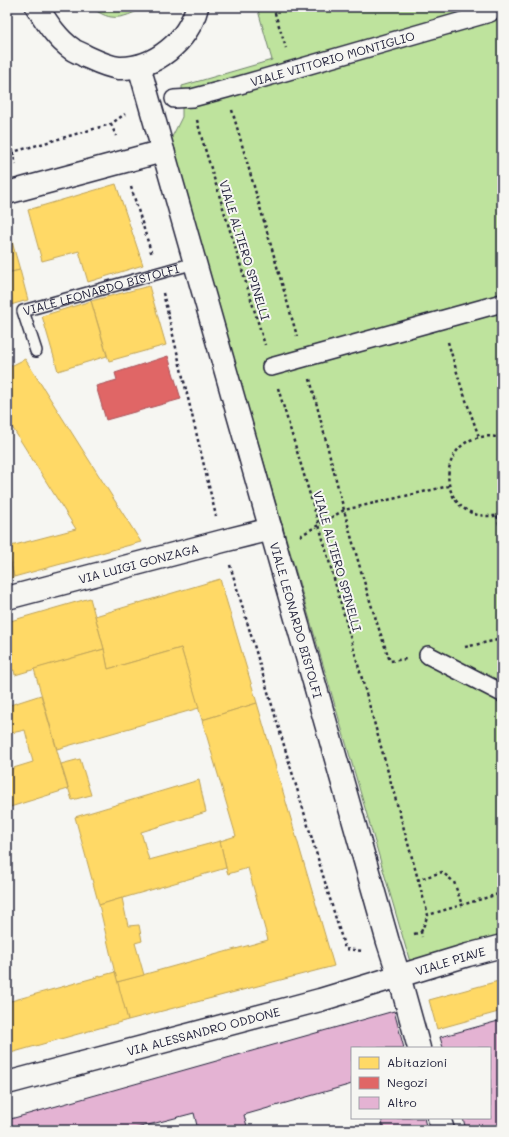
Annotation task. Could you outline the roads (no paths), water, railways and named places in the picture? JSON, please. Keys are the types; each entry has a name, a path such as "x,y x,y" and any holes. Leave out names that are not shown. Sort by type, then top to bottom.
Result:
{"street":[{"path":"37,7 50,27 72,49 99,62 118,68 139,66 161,57 177,43 194,19 197,7"},
{"name":"VIALE VITTORIO MONTIGLIO","path":"174,99 192,98 490,13"},
{"name":"VIALE LEONARDO BISTOLFI","path":"139,66 419,1047"},
{"path":"7,193 163,151"},
{"path":"271,368 502,303"},
{"name":"VIA LUIGI GONZAGA","path":"7,598 271,529"},
{"path":"428,655 502,693"},
{"name":"VIALE PIAVE","path":"399,976 502,946"},
{"name":"VIA ALESSANDRO ODDONE","path":"7,1083 320,1000 399,976"},
{"path":"439,1119 443,1130"}],"lane":[{"name":"VIALE LEONARDO BISTOLFI","path":"36,350 23,311 195,263"}]}
